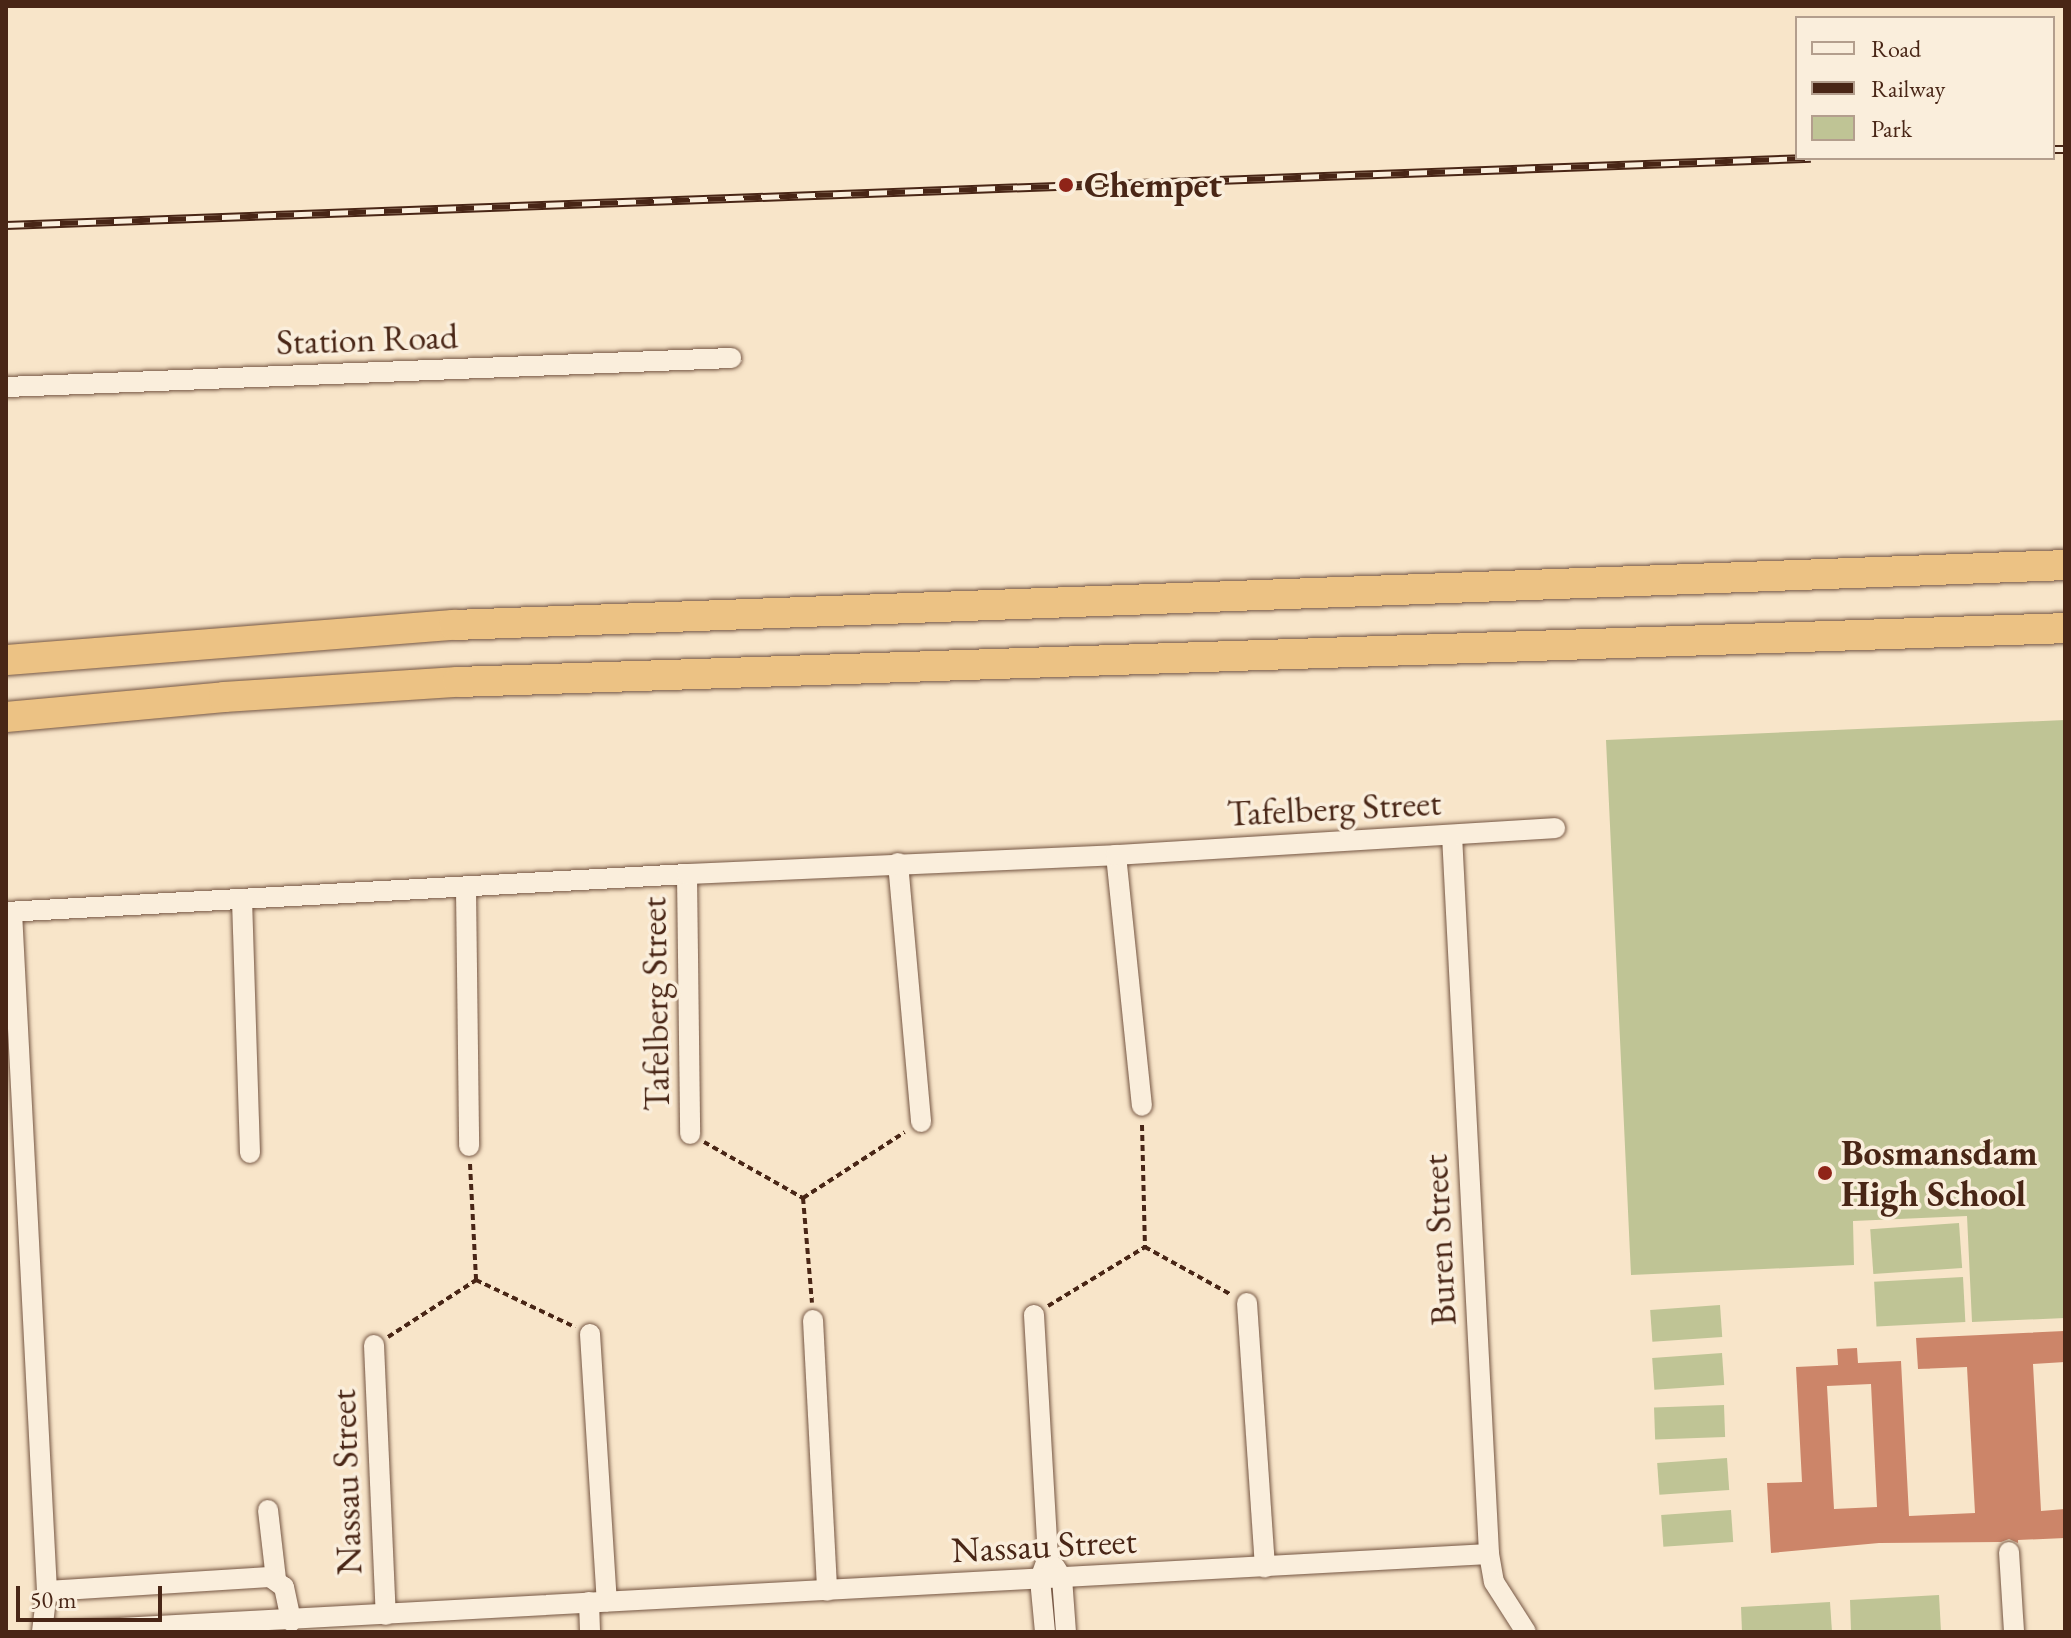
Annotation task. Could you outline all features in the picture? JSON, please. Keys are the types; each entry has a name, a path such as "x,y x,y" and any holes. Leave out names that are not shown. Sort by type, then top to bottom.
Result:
{"highway":[{"path":"6,660 454,625 2065,565"},
{"path":"6,717 224,697 458,682 2065,628"}],"street":[{"name":"Station Road","path":"6,387 731,358"},
{"name":"Tafelberg Street","path":"9,912 898,863 1116,855 1555,828"},
{"name":"Buren Street","path":"1452,835 1489,1554 1494,1582 1526,1632"},
{"path":"1116,855 1142,1106"},
{"path":"898,863 921,1122"},
{"name":"Tafelberg Street","path":"687,874 690,1134"},
{"path":"466,888 469,1146"},
{"path":"242,899 250,1153"},
{"path":"9,912 47,1591 44,1632"},
{"path":"1247,1303 1265,1567"},
{"name":"Nassau Street","path":"1034,1315 1048,1557"},
{"path":"813,1320 827,1591"},
{"path":"590,1334 598,1602 590,1632"},
{"name":"Nassau Street","path":"374,1345 386,1615"},
{"path":"268,1510 276,1579 286,1591 291,1621"},
{"path":"2009,1552 2014,1632"},
{"name":"Nassau Street","path":"44,1632 1489,1554"},
{"path":"1048,1557 1062,1578 1066,1632"},
{"path":"1045,1632 1040,1579 1048,1557"},
{"path":"47,1591 276,1579"}],"path":[{"path":"1142,1106 1145,1247"},
{"path":"803,1198 921,1122"},
{"path":"690,1134 803,1198"},
{"path":"469,1146 476,1280"},
{"path":"803,1198 813,1320"},
{"path":"1145,1247 1247,1303"},
{"path":"1034,1315 1145,1247"},
{"path":"476,1280 590,1334"},
{"path":"374,1345 476,1280"}],"green space":[{"path":"2065,720 2065,1318 1972,1322 1967,1216 1853,1221 1854,1265 1631,1275 1606,740"},
{"path":"1959,1223 1962,1268 1873,1274 1870,1229"},
{"path":"1963,1277 1965,1322 1876,1327 1874,1282"},
{"path":"1720,1305 1722,1337 1652,1342 1650,1310"},
{"path":"1722,1353 1724,1385 1654,1390 1652,1358"},
{"path":"1724,1405 1725,1437 1655,1439 1654,1407"},
{"path":"1727,1458 1729,1490 1659,1495 1657,1463"},
{"path":"1731,1510 1733,1542 1663,1547 1661,1515"},
{"path":"1939,1595 1941,1632 1851,1632 1850,1600"},
{"path":"1830,1602 1832,1632 1742,1632 1741,1607"}],"building":[{"path":"2064,1331 2065,1362 2033,1364 2041,1511 2065,1509 2065,1538 2018,1540 2018,1543 2009,1539 2001,1542 1879,1543 1771,1553 1767,1483 1802,1482 1796,1367 1838,1365 1837,1349 1857,1348 1858,1363 1901,1361 1909,1516 1975,1513 1967,1367 1918,1369 1916,1338","holes":["1871,1384 1877,1507 1834,1509 1827,1386"]}],"railway":[{"path":"2055,149 2065,149"},
{"path":"6,225 1795,159"}],"place":[{"name":"Chempet","path":"1066,185"},
{"name":"Bosmansdam High School","path":"1825,1173"}]}
